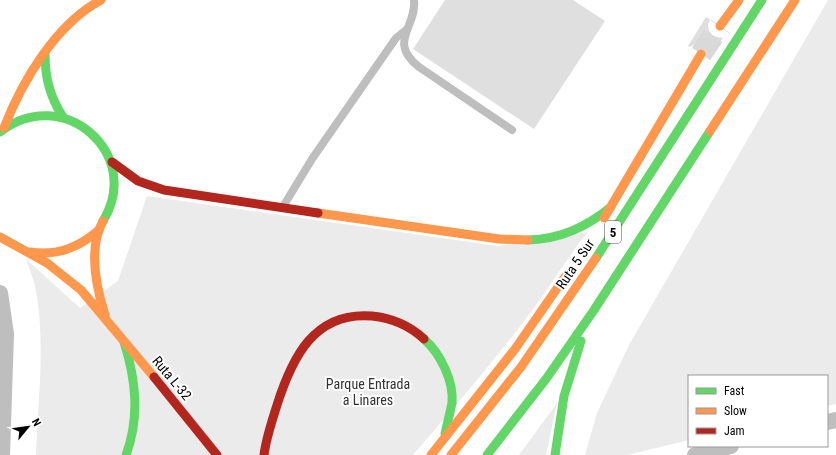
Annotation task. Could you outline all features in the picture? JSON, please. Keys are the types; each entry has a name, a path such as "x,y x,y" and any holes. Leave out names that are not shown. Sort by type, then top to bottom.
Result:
{"main road":[{"path":"2,130 25,82 71,19 86,8 101,0"},
{"path":"720,26 739,0"},
{"name":"Ruta 5 Sur","path":"451,455 508,384 559,313 605,245 762,0"},
{"name":"5","path":"487,455 534,396 594,310 796,0"},
{"path":"45,54 45,76 57,108 63,117"},
{"path":"598,228 701,54"},
{"name":"Ruta L-32","path":"2,130 22,119 33,116 43,115 63,117 79,124 101,142 112,162 115,182 113,203 99,230 96,266 97,280 106,318"},
{"path":"112,162 138,181 164,190 498,239 532,241 556,237 577,230 610,207"},
{"path":"29,252 51,254 67,251 82,244 99,230"},
{"name":"Ruta L-32","path":"0,237 8,243 29,252 69,280 106,318 217,455"},
{"path":"431,455 515,348 573,265"},
{"path":"555,455 564,396 580,343 594,310"},
{"path":"264,455 269,428 284,384 302,347 312,336 324,327 344,318 358,316 387,318 404,324 418,332 436,350 448,371 452,392 451,410 442,441"},
{"path":"124,342 132,369 136,404 133,436 126,455"}],"street":[{"path":"0,293 6,334 2,455"},
{"path":"695,455 713,453 728,447"}],"lane":[{"path":"414,0 414,12 406,30 404,44 406,51 414,63 512,130"},
{"path":"282,208 312,159 392,44 406,30"}],"green space":[{"path":"828,0 836,0 836,404 828,406 828,375 688,375 688,440 627,455 585,455 597,413 629,345"},
{"name":"Parque Entrada a Linares","path":"147,196 498,246 588,232 537,304 507,343 413,455 36,455 41,349 40,328 35,286 26,259 80,308 118,281"},
{"path":"557,403 546,455 519,455"}],"building":[{"path":"445,0 573,0 605,21 534,129 413,49"},
{"path":"706,17 710,19 708,25 709,31 713,36 723,38 713,53 708,44 702,42 696,43 690,47 688,46"}],"tunnel":[{"path":"701,54 720,26"}],"traffic: fast":[{"path":"596,258 762,0"},
{"path":"45,54 49,87 58,110 63,117"},
{"path":"0,132 24,119 48,116 71,121 90,133 105,150 113,172 113,196 103,221"},
{"path":"487,455 546,379 594,310 710,131"},
{"path":"528,240 551,237 572,231 602,214 611,207"},
{"path":"424,339 430,345 445,368 451,386 452,403 445,434"},
{"path":"555,455 564,396 581,341"},
{"path":"124,342 134,384 135,398 133,427 126,455"}],"traffic: slow":[{"path":"4,128 20,92 42,55 69,24 85,10 101,0"},
{"path":"720,26 739,0"},
{"path":"710,131 795,0"},
{"path":"604,218 701,54"},
{"path":"318,213 499,239 528,240"},
{"path":"103,221 98,232 96,243 95,268 96,280 105,315"},
{"path":"30,252 58,252 83,242 99,230"},
{"path":"0,237 47,263 81,290 154,377"},
{"path":"451,455 521,367 596,258"},
{"path":"431,455 515,349 567,274"}],"traffic: jam":[{"path":"112,162 138,181 164,190 318,213"},
{"path":"264,455 271,423 290,371 298,355 308,341 320,330 335,321 352,316 372,316 386,318 400,323 424,339"},
{"path":"154,377 217,455"}]}
